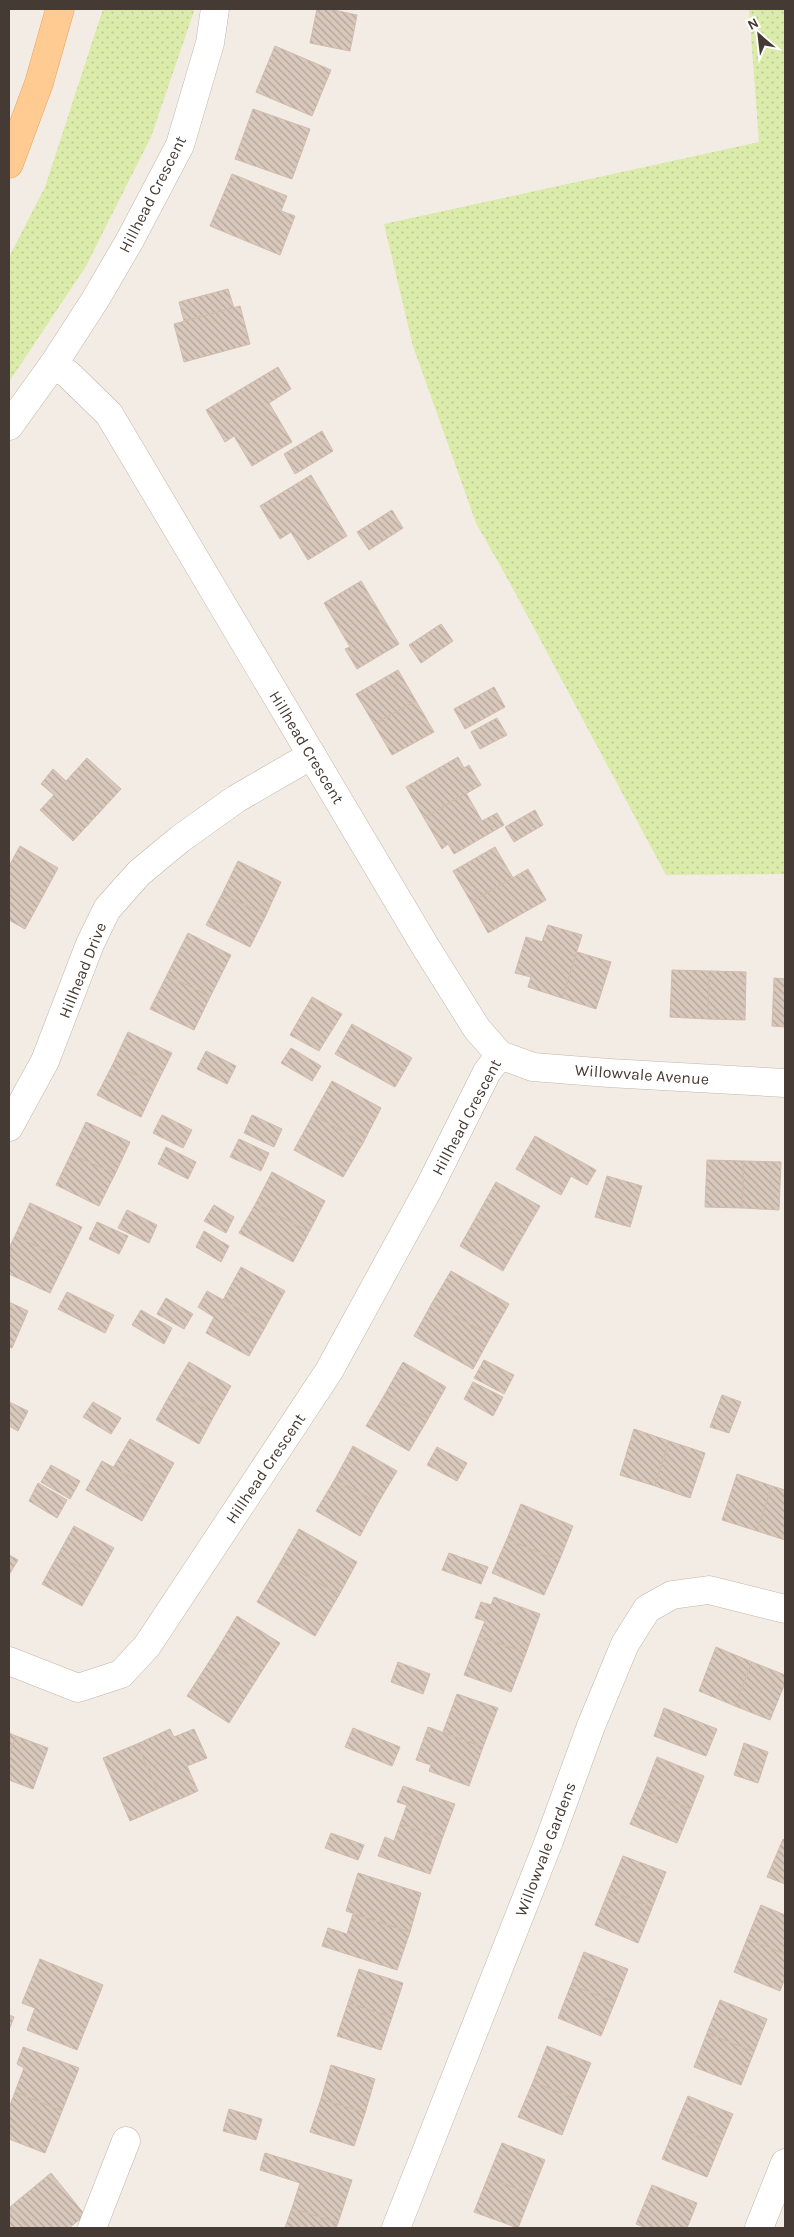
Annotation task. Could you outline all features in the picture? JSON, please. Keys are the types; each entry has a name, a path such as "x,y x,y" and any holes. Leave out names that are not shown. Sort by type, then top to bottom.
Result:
{"main road":[{"path":"9,164 39,84 60,9"}],"street":[{"name":"Hillhead Crescent","path":"9,426 53,365 130,240 180,145 210,43 215,9"},
{"name":"Hillhead Crescent","path":"9,1661 78,1688 121,1674 147,1646 329,1371 429,1188 487,1072 500,1055 477,1029 109,414 68,374 53,365"},
{"name":"Hillhead Drive","path":"9,1127 45,1061 90,944 107,909 139,873 180,839 236,799 312,755"},
{"name":"Willowvale Avenue","path":"500,1055 533,1067 785,1082"},
{"name":"Willowvale Gardens","path":"396,2228 549,1841 591,1726 629,1637 647,1609 672,1595 709,1590 785,1609"},
{"path":"92,2228 126,2141"},
{"path":"759,2228 785,2163"}],"green space":[{"path":"103,9 193,9 194,11 151,137 86,266 9,382 9,257 45,187"},
{"path":"749,9 785,9 785,874 666,875 476,523 413,346 384,224 759,142"}],"building":[{"path":"317,9 329,9 357,15 350,51 310,43"},
{"path":"275,46 331,70 312,116 256,92"},
{"path":"253,109 310,129 292,179 235,159"},
{"path":"232,174 287,196 281,211 295,216 280,255 210,226"},
{"path":"228,289 234,308 184,321 179,302"},
{"path":"240,306 250,344 184,362 174,324"},
{"path":"278,367 291,389 269,403 292,442 252,466 234,436 225,442 206,410"},
{"path":"322,431 333,451 295,474 284,454"},
{"path":"311,475 347,536 308,560 291,532 280,539 260,506"},
{"path":"392,510 403,528 369,550 357,532"},
{"path":"361,581 399,644 357,669 345,649 350,647 324,603"},
{"path":"441,624 453,641 421,663 409,645"},
{"path":"398,670 416,701 374,724 356,694"},
{"path":"494,687 505,707 465,729 454,709"},
{"path":"416,701 434,732 392,755 374,724"},
{"path":"497,718 507,735 480,749 471,732"},
{"path":"458,757 464,768 469,765 481,785 424,818 406,787"},
{"path":"87,758 121,789 73,841 40,810 54,795 41,784 53,769 66,781"},
{"path":"466,793 482,821 497,813 504,825 454,854 448,844 442,849 424,818"},
{"path":"535,810 543,825 514,842 505,827"},
{"path":"20,846 58,868 25,929 9,920 9,866"},
{"path":"495,847 513,878 471,902 453,871"},
{"path":"238,861 281,882 266,915 222,894"},
{"path":"528,869 546,900 488,933 471,902"},
{"path":"222,894 266,915 250,947 206,925"},
{"path":"548,925 582,935 562,998 528,987 531,977 515,973 526,937 542,942"},
{"path":"188,933 231,955 210,997 167,975"},
{"path":"577,952 611,962 596,1009 562,998"},
{"path":"672,970 709,971 708,1019 670,1017"},
{"path":"709,971 746,972 745,1020 708,1019"},
{"path":"167,975 210,997 194,1030 150,1009"},
{"path":"774,978 785,979 785,1027 772,1026"},
{"path":"312,997 342,1014 319,1051 290,1035"},
{"path":"352,1024 412,1058 395,1087 335,1054"},
{"path":"128,1032 172,1053 156,1085 113,1064"},
{"path":"291,1048 321,1066 312,1081 281,1063"},
{"path":"206,1051 236,1066 227,1084 197,1069"},
{"path":"113,1064 156,1085 141,1117 97,1095"},
{"path":"332,1081 381,1108 363,1143 313,1115"},
{"path":"162,1115 192,1130 183,1148 153,1133"},
{"path":"252,1115 282,1129 274,1147 244,1133"},
{"path":"313,1115 363,1143 343,1177 294,1150"},
{"path":"86,1122 130,1142 115,1174 71,1154"},
{"path":"535,1136 596,1170 587,1185 571,1176 561,1195 516,1169"},
{"path":"239,1139 269,1153 261,1171 230,1157"},
{"path":"166,1147 196,1162 188,1179 158,1164"},
{"path":"71,1154 115,1174 99,1206 56,1185"},
{"path":"707,1160 744,1161 742,1208 705,1207"},
{"path":"744,1161 781,1162 779,1210 742,1208"},
{"path":"272,1172 325,1201 309,1232 256,1203"},
{"path":"607,1176 642,1186 630,1227 595,1217"},
{"path":"496,1182 540,1206 521,1239 478,1214"},
{"path":"30,1203 82,1227 66,1260 15,1236"},
{"path":"256,1203 309,1232 293,1262 239,1233"},
{"path":"214,1205 234,1217 226,1233 204,1221"},
{"path":"127,1210 157,1225 149,1243 118,1228"},
{"path":"478,1214 521,1239 503,1271 460,1246"},
{"path":"97,1222 128,1236 119,1254 89,1239"},
{"path":"204,1231 229,1246 221,1262 196,1247"},
{"path":"15,1236 66,1260 50,1293 9,1274 9,1248"},
{"path":"241,1267 285,1291 267,1324 223,1300"},
{"path":"451,1271 509,1304 491,1336 432,1303"},
{"path":"207,1291 267,1324 249,1356 206,1333 214,1317 198,1307"},
{"path":"67,1292 114,1315 105,1333 58,1309"},
{"path":"166,1298 193,1314 184,1329 157,1314"},
{"path":"9,1302 28,1311 12,1348 9,1347"},
{"path":"432,1303 491,1336 473,1369 414,1336"},
{"path":"141,1310 172,1328 164,1344 132,1325"},
{"path":"484,1360 514,1375 504,1394 474,1378"},
{"path":"189,1362 231,1386 215,1414 172,1391"},
{"path":"403,1362 446,1387 428,1419 385,1394"},
{"path":"473,1382 503,1397 493,1416 464,1399"},
{"path":"172,1391 215,1414 199,1444 156,1420"},
{"path":"385,1394 428,1419 409,1451 366,1426"},
{"path":"722,1395 741,1402 729,1433 710,1427"},
{"path":"9,1402 28,1411 18,1431 9,1426"},
{"path":"93,1402 121,1418 111,1434 83,1417"},
{"path":"634,1429 669,1441 655,1486 620,1475"},
{"path":"130,1439 174,1463 158,1492 113,1468"},
{"path":"669,1441 705,1453 690,1498 655,1486"},
{"path":"353,1446 397,1471 378,1503 335,1479"},
{"path":"437,1447 467,1463 457,1481 427,1465"},
{"path":"102,1461 158,1492 142,1521 86,1490"},
{"path":"51,1465 80,1481 70,1499 41,1482"},
{"path":"737,1474 772,1486 757,1531 722,1520"},
{"path":"335,1479 378,1503 360,1536 316,1511"},
{"path":"38,1483 67,1500 57,1518 29,1501"},
{"path":"772,1486 785,1490 785,1540 757,1531"},
{"path":"521,1504 573,1526 559,1561 507,1539"},
{"path":"74,1526 114,1548 98,1577 58,1555"},
{"path":"299,1529 357,1562 339,1595 281,1561"},
{"path":"507,1539 559,1561 544,1595 492,1573"},
{"path":"449,1553 488,1567 481,1584 442,1570"},
{"path":"9,1555 18,1560 9,1575"},
{"path":"58,1555 98,1577 82,1606 42,1584"},
{"path":"281,1561 339,1595 315,1636 257,1602"},
{"path":"494,1597 540,1614 526,1653 479,1636 485,1621 475,1618 481,1602 491,1605"},
{"path":"237,1616 280,1643 260,1674 218,1648"},
{"path":"479,1636 526,1653 511,1692 464,1675"},
{"path":"716,1647 752,1662 735,1706 699,1691"},
{"path":"218,1648 260,1674 229,1723 187,1696"},
{"path":"398,1662 430,1674 423,1694 391,1682"},
{"path":"752,1662 785,1675 785,1683 770,1720 735,1706"},
{"path":"457,1694 498,1708 483,1747 443,1732"},
{"path":"664,1708 717,1729 706,1756 654,1736"},
{"path":"428,1727 483,1747 469,1786 429,1771 431,1765 416,1760"},
{"path":"353,1728 400,1747 392,1766 345,1747"},
{"path":"170,1729 174,1737 194,1729 207,1758 187,1766 198,1791 164,1806 137,1744"},
{"path":"9,1733 16,1736 9,1756"},
{"path":"16,1736 48,1748 33,1789 9,1780 9,1756"},
{"path":"744,1743 768,1752 758,1783 734,1775"},
{"path":"137,1744 164,1806 130,1821 103,1758"},
{"path":"657,1757 704,1776 691,1809 644,1791"},
{"path":"403,1786 455,1804 442,1839 400,1824 407,1805 397,1802"},
{"path":"644,1791 691,1809 677,1843 630,1824"},
{"path":"400,1824 442,1839 430,1874 378,1856 385,1837 394,1841"},
{"path":"331,1833 364,1845 358,1860 325,1848"},
{"path":"783,1839 785,1840 785,1884 767,1877"},
{"path":"623,1856 666,1872 652,1908 609,1890"},
{"path":"358,1873 421,1893 410,1932 346,1911"},
{"path":"609,1890 652,1908 638,1943 595,1925"},
{"path":"761,1905 785,1915 785,1954 747,1939"},
{"path":"353,1914 410,1932 397,1970 322,1946 328,1928 347,1934"},
{"path":"747,1939 785,1954 785,1978 780,1991 734,1972"},
{"path":"584,1952 628,1969 615,2002 571,1985"},
{"path":"40,1959 103,1985 77,2050 27,2030 35,2008 22,2003"},
{"path":"359,1969 403,1983 392,2017 348,2003"},
{"path":"571,1985 615,2002 601,2036 558,2018"},
{"path":"720,2000 767,2019 754,2052 707,2033"},
{"path":"348,2003 392,2017 381,2050 337,2036"},
{"path":"9,2015 14,2017 9,2030"},
{"path":"707,2033 754,2052 741,2085 694,2067"},
{"path":"547,2046 591,2063 576,2099 533,2082"},
{"path":"23,2047 79,2068 62,2111 15,2092 24,2068 17,2064"},
{"path":"331,2065 375,2079 365,2113 321,2099"},
{"path":"533,2082 576,2099 562,2135 518,2117"},
{"path":"15,2092 62,2111 45,2153 9,2139 9,2108"},
{"path":"688,2096 733,2114 720,2145 675,2127"},
{"path":"321,2099 365,2113 354,2146 310,2132"},
{"path":"229,2109 262,2119 256,2140 223,2131"},
{"path":"675,2127 720,2145 707,2177 662,2159"},
{"path":"502,2143 545,2160 531,2195 488,2177"},
{"path":"265,2153 352,2180 338,2223 292,2208 300,2183 260,2170"},
{"path":"51,2173 85,2215 69,2228 27,2228 10,2207"},
{"path":"488,2177 531,2195 518,2228 474,2212"},
{"path":"652,2185 697,2203 687,2228 646,2228 636,2224"},
{"path":"10,2207 27,2228 9,2228"},
{"path":"292,2208 338,2223 336,2228 285,2228"}]}
